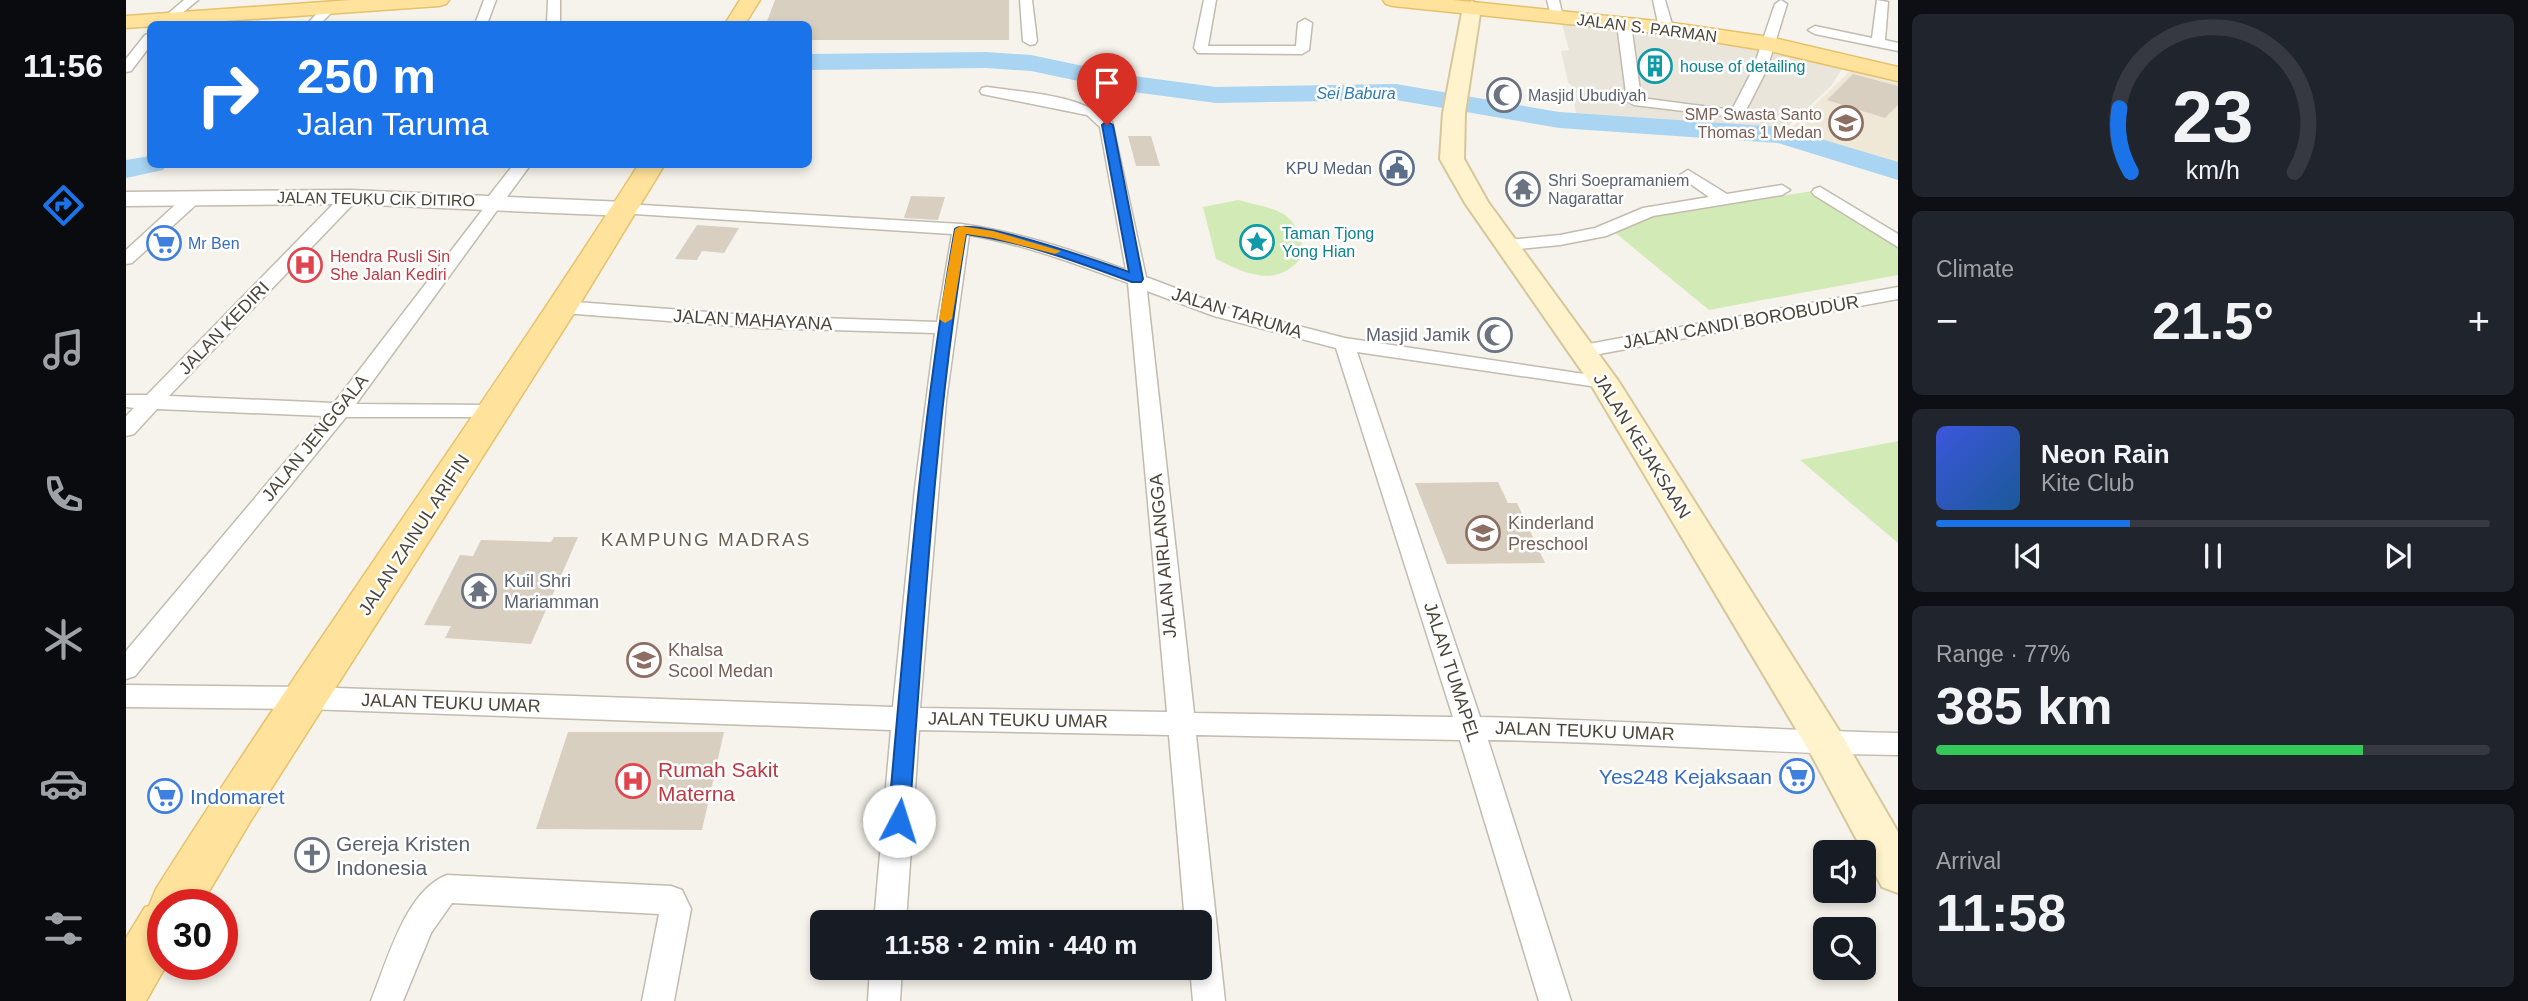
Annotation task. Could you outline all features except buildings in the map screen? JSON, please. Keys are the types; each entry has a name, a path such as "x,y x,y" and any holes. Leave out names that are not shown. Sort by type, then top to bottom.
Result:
{"main road":[{"path":"176,21 439,0"},
{"path":"737,21 750,0"},
{"name":"JALAN S. PARMAN","path":"1393,0 1555,8 1624,24 1769,44 1898,74"},
{"name":"JALAN KEJAKSAAN","path":"1471,4 1455,103 1452,159 1477,203 1604,382 1826,744 1898,873"},
{"path":"126,22 147,22"},
{"name":"JALAN ZAINUL ARIFIN","path":"184,889 233,808 563,307 650,168"}],"street":[{"path":"165,21 192,0"},
{"path":"482,21 490,0"},
{"path":"554,0 554,21"},
{"path":"1026,0 1030,41"},
{"path":"1210,0 1201,48 1203,51 1303,50 1305,23"},
{"path":"1659,0 1666,28"},
{"path":"1878,43 1878,1 1898,5"},
{"path":"1624,24 1632,100 1739,114 1769,44 1781,4"},
{"path":"316,21 330,8"},
{"path":"1815,30 1898,47"},
{"path":"126,68 147,42"},
{"path":"987,90 1059,103 1100,117"},
{"name":"JALAN AIRLANGGA","path":"1100,117 1109,129 1117,184 1137,279 1179,722 1209,1001"},
{"path":"496,201 520,168"},
{"path":"1688,175 1724,200"},
{"path":"1508,245 1586,235 1649,212 1782,190"},
{"path":"1820,192 1898,242"},
{"name":"JALAN TEUKU CIK DITIRO","path":"126,199 350,197 496,201 625,209"},
{"name":"JALAN KEDIRI","path":"126,429 350,197"},
{"path":"126,259 193,198"},
{"name":"JALAN JENGGALA","path":"126,669 340,410 496,201"},
{"name":"JALAN TARUMA","path":"625,209 961,229 993,234 1070,255 1221,312 1345,344 1604,382"},
{"path":"891,910 931,438 944,328 961,229"},
{"name":"JALAN CANDI BOROBUDUR","path":"1583,351 1898,293"},
{"name":"JALAN MAHAYANA","path":"563,307 761,322 944,328"},
{"name":"JALAN TUMAPEL","path":"1345,344 1470,727 1555,1001"},
{"path":"126,401 340,410 495,412"},
{"name":"JALAN TEUKU UMAR","path":"126,696 307,698 907,719 1622,731 1826,744 1898,744"},
{"path":"387,1001 427,906 439,892 447,889 671,900 675,909 658,1001"},
{"path":"884,1001 885,980"}],"shaded area":[{"path":"1561,20 1682,34 1844,66 1831,86 1784,130 1634,123 1577,117 1572,94 1574,88 1568,82 1561,51 1569,50"},
{"name":"SMP Swasta Santo Thomas 1 Medan","path":"1854,67 1898,79 1898,167 1788,131"}],"green space":[{"path":"1813,191 1898,246 1898,275 1709,310 1613,231 1632,219"},
{"name":"Taman Tjong Yong Hian","path":"1238,200 1275,210 1290,220 1301,239 1304,254 1294,265 1284,272 1263,276 1251,274 1216,259 1203,207"},
{"path":"1898,441 1898,543 1800,460"}],"waterway":[{"name":"Sei Babura","path":"812,62 986,60 1031,63 1126,83 1216,95 1396,92 1559,120 1781,135 1898,171"},
{"name":"Sei Babura","path":"126,169 147,165"}],"slow traffic":[{"path":"945,319 961,229 993,234 1055,251"}],"place":[{"name":"house of detailing","path":"1655,66"},
{"name":"Masjid Ubudiyah","path":"1504,95"},
{"name":"SMP Swasta Santo Thomas 1 Medan","path":"1846,123"},
{"name":"KPU Medan","path":"1397,168"},
{"name":"Shri Soepramaniem Nagarattar","path":"1523,189"},
{"name":"Taman Tjong Yong Hian","path":"1257,242"},
{"name":"Mr Ben","path":"164,243"},
{"name":"Hendra Rusli Sin She Jalan Kediri","path":"305,265"},
{"name":"Masjid Jamik","path":"1495,335"},
{"name":"Kinderland Preschool","path":"1483,533"},
{"name":"Kuil Shri Mariamman","path":"479,591"},
{"name":"Khalsa Scool Medan","path":"644,660"},
{"name":"Yes248 Kejaksaan","path":"1797,776"},
{"name":"Rumah Sakit Materna","path":"633,781"},
{"name":"Indomaret","path":"165,796"},
{"name":"Gereja Kristen Indonesia","path":"312,855"}],"district":[{"name":"KAMPUNG MADRAS","path":"706,539"}],"route":[{"path":"899,821 931,438 944,328 961,229 993,234 1070,255 1137,279 1107,125"}]}
